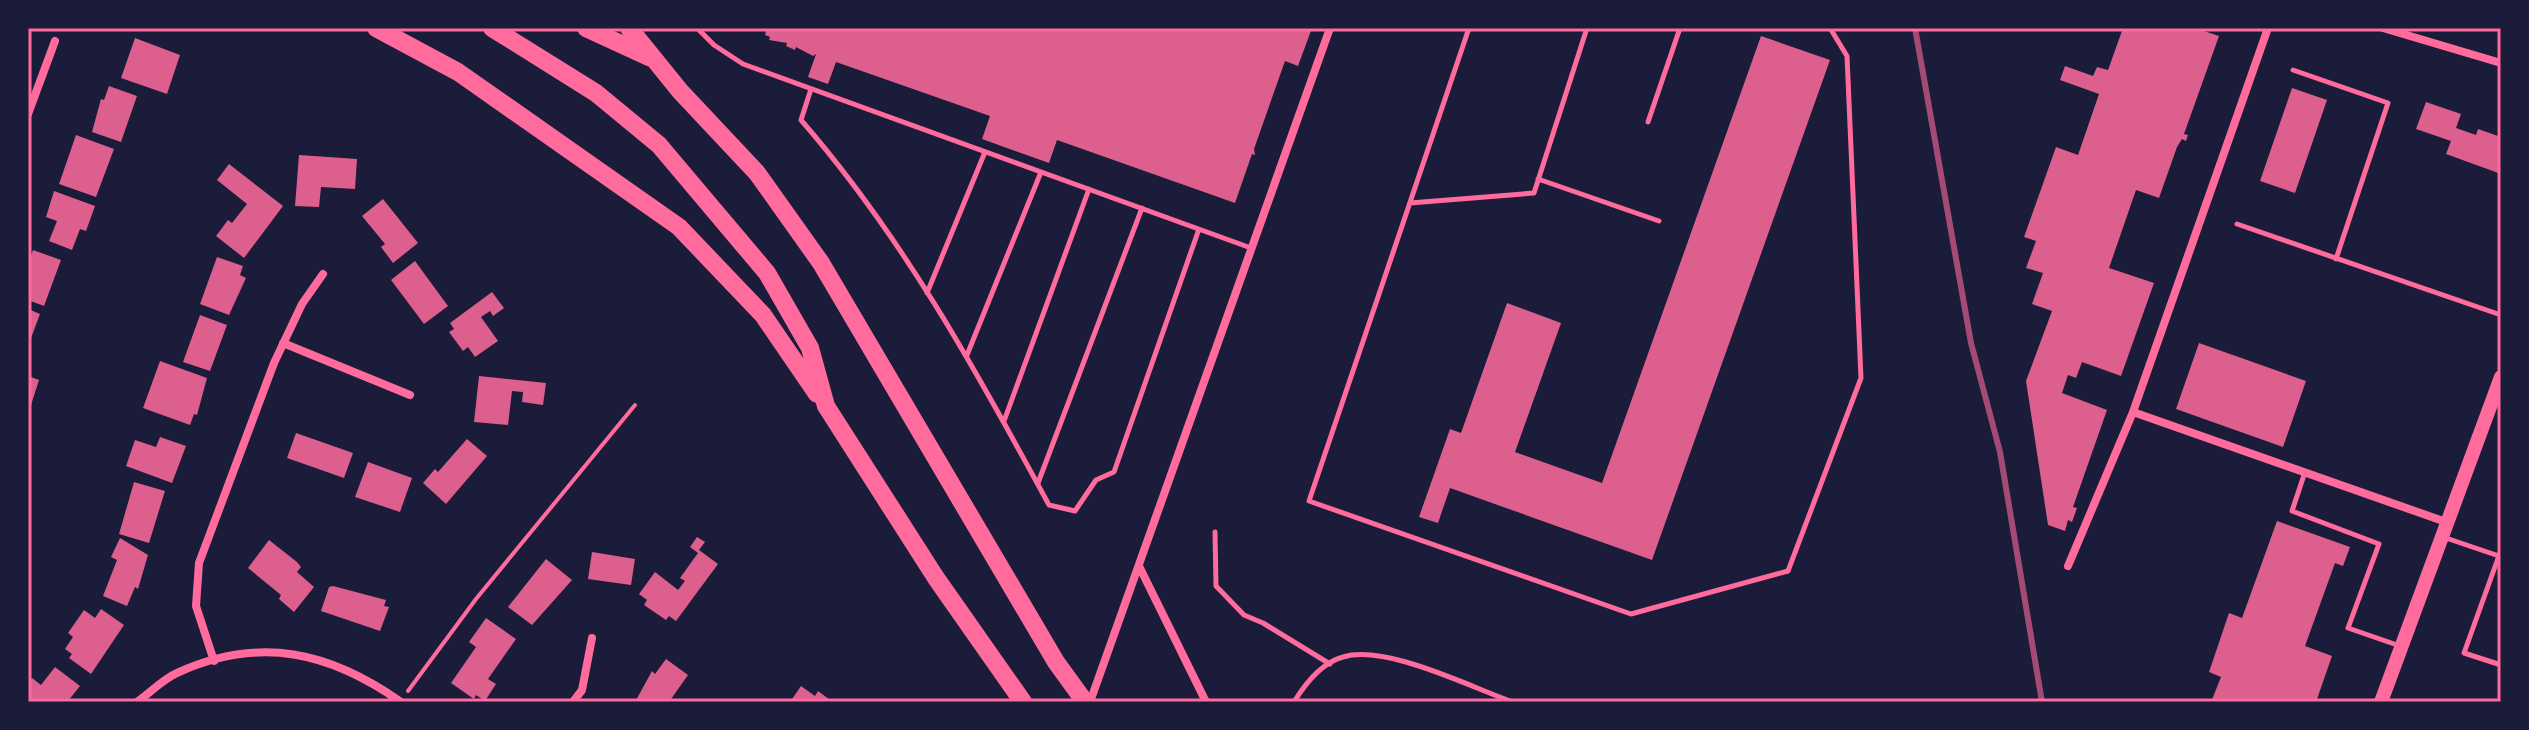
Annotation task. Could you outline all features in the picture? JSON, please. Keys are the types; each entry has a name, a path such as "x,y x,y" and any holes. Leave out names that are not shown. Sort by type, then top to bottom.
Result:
{"highway":[{"path":"376,28 458,72 679,227 763,315 826,406 936,578 1023,702"},
{"path":"492,28 596,93 659,145 767,273 810,348 826,406"},
{"path":"586,28 655,59"},
{"path":"629,28 680,91 757,173 821,263 1048,649 1087,702"}],"main road":[{"path":"2381,702 2501,377"}],"street":[{"path":"1087,702 1139,566 1330,28"},
{"path":"2068,566 2133,412 2268,28"},
{"path":"2383,28 2501,63"},
{"path":"28,114 55,41"},
{"path":"214,661 196,606 199,563 283,343 302,304 323,274"},
{"path":"283,343 410,395"},
{"path":"2133,412 2446,522"},
{"path":"1139,566 1206,702"},
{"path":"573,702 582,690 592,638"},
{"path":"137,702 175,673 254,650 314,656 367,678 401,702"}],"lane":[{"path":"697,28 714,45 743,64 1253,248"},
{"path":"1469,28 1309,501 1631,614 1788,571 1861,378 1847,56 1830,28"},
{"path":"1410,203 1534,193 1587,28"},
{"path":"1648,122 1680,28"},
{"path":"2293,70 2388,103 2336,259"},
{"path":"811,89 801,120 854,180 967,355 1049,505 1075,511 1096,480 1114,472 1199,229"},
{"path":"927,293 985,152"},
{"path":"967,355 1041,172"},
{"path":"1538,179 1659,221"},
{"path":"1004,422 1089,189"},
{"path":"1038,484 1142,208"},
{"path":"2237,224 2501,315"},
{"path":"2305,472 2292,511 2379,544 2348,628 2401,646"},
{"path":"1215,532 1216,586 1244,615 1263,623 1330,664"},
{"path":"2441,536 2500,553 2464,653 2501,665"},
{"path":"1294,702 1308,679 1342,657 1381,655 1513,702"}],"path":[{"path":"401,702 476,599 635,405"}],"building":[{"path":"767,28 1312,28 1298,66 1285,61 1254,149 1255,155 1252,154 1235,203 1057,140 1049,163 982,139 990,116 836,62 828,84 808,77 816,54 813,56 796,47 795,50 786,46 787,43 769,40 770,37 765,35"},
{"path":"2123,28 2195,28 2219,36 2184,134 2188,135 2186,141 2182,139 2177,147 2159,198 2136,190 2109,268 2154,283 2121,376 2082,362 2076,378 2068,375 2062,393 2107,410 2073,507 2077,508 2072,522 2068,520 2065,531 2048,525 2026,381 2052,311 2032,304 2043,273 2026,268 2036,241 2024,237 2056,147 2078,155 2099,94 2060,80 2065,66 2093,76 2097,67 2108,70"},
{"path":"1761,36 1830,60 1652,560 1450,488 1438,523 1419,517 1450,429 1461,433 1507,303 1561,323 1515,452 1602,483"},
{"path":"135,38 180,55 167,94 121,78"},
{"path":"109,86 137,96 121,142 92,132 101,99 104,100"},
{"path":"2292,88 2327,100 2295,193 2260,181"},
{"path":"2426,102 2461,114 2456,128 2476,135 2478,129 2501,137 2501,174 2446,154 2451,141 2416,129"},
{"path":"76,135 114,149 96,197 59,184"},
{"path":"299,155 357,159 355,189 321,187 319,207 295,206"},
{"path":"229,164 283,206 244,258 216,236 228,220 232,223 247,204 217,180"},
{"path":"54,191 95,206 86,231 80,229 72,250 49,241 57,221 46,217"},
{"path":"383,199 418,243 393,263 381,247 385,244 362,216"},
{"path":"33,250 61,260 44,306 28,300 28,264"},
{"path":"217,257 243,266 240,275 246,278 229,315 200,304"},
{"path":"415,261 448,306 424,324 391,280"},
{"path":"492,292 504,308 493,316 490,311 481,317 498,341 475,357 468,347 463,351 449,332 454,329 450,323"},
{"path":"28,309 40,314 28,346"},
{"path":"200,315 227,325 210,371 183,362"},
{"path":"2199,343 2306,381 2283,447 2176,409"},
{"path":"160,361 207,378 197,415 194,414 190,425 143,408"},
{"path":"28,376 39,380 31,405 28,404"},
{"path":"479,376 546,383 543,405 522,402 523,392 512,391 508,425 474,422"},
{"path":"296,433 353,453 344,478 287,458"},
{"path":"160,437 186,446 172,483 126,466 135,440 156,447"},
{"path":"467,439 487,456 446,504 423,483 435,469 438,472"},
{"path":"368,462 412,478 400,512 355,497"},
{"path":"134,482 165,491 149,543 119,534"},
{"path":"2277,521 2350,547 2343,566 2335,563 2305,646 2332,656 2316,702 2211,702 2221,677 2209,672 2229,613 2242,618"},
{"path":"697,537 705,542 699,550 718,564 676,621 669,616 666,620 644,605 647,600 639,594 655,572 678,590 685,581 680,578 698,553 690,547"},
{"path":"120,538 148,555 138,589 135,587 127,606 103,596 117,560 111,557"},
{"path":"269,540 297,562 301,567 297,572 314,587 294,612 279,599 281,595 248,568"},
{"path":"592,552 635,559 631,585 588,579"},
{"path":"546,559 572,580 532,625 508,607"},
{"path":"329,587 386,600 384,606 389,607 380,631 321,611"},
{"path":"101,609 124,625 91,674 69,658 72,654 65,649 73,637 68,633 84,610 95,618"},
{"path":"486,618 516,639 488,679 496,684 485,701 476,695 474,699 451,683 476,647 469,642"},
{"path":"666,659 688,675 669,702 635,702 652,671 655,674"},
{"path":"55,667 80,686 68,701 64,698 61,702 28,702 28,684 32,678 41,685"},
{"path":"801,686 815,696 818,691 833,702 790,702"}],"railway":[{"path":"1915,28 1971,343 2000,452 2042,702"}]}
